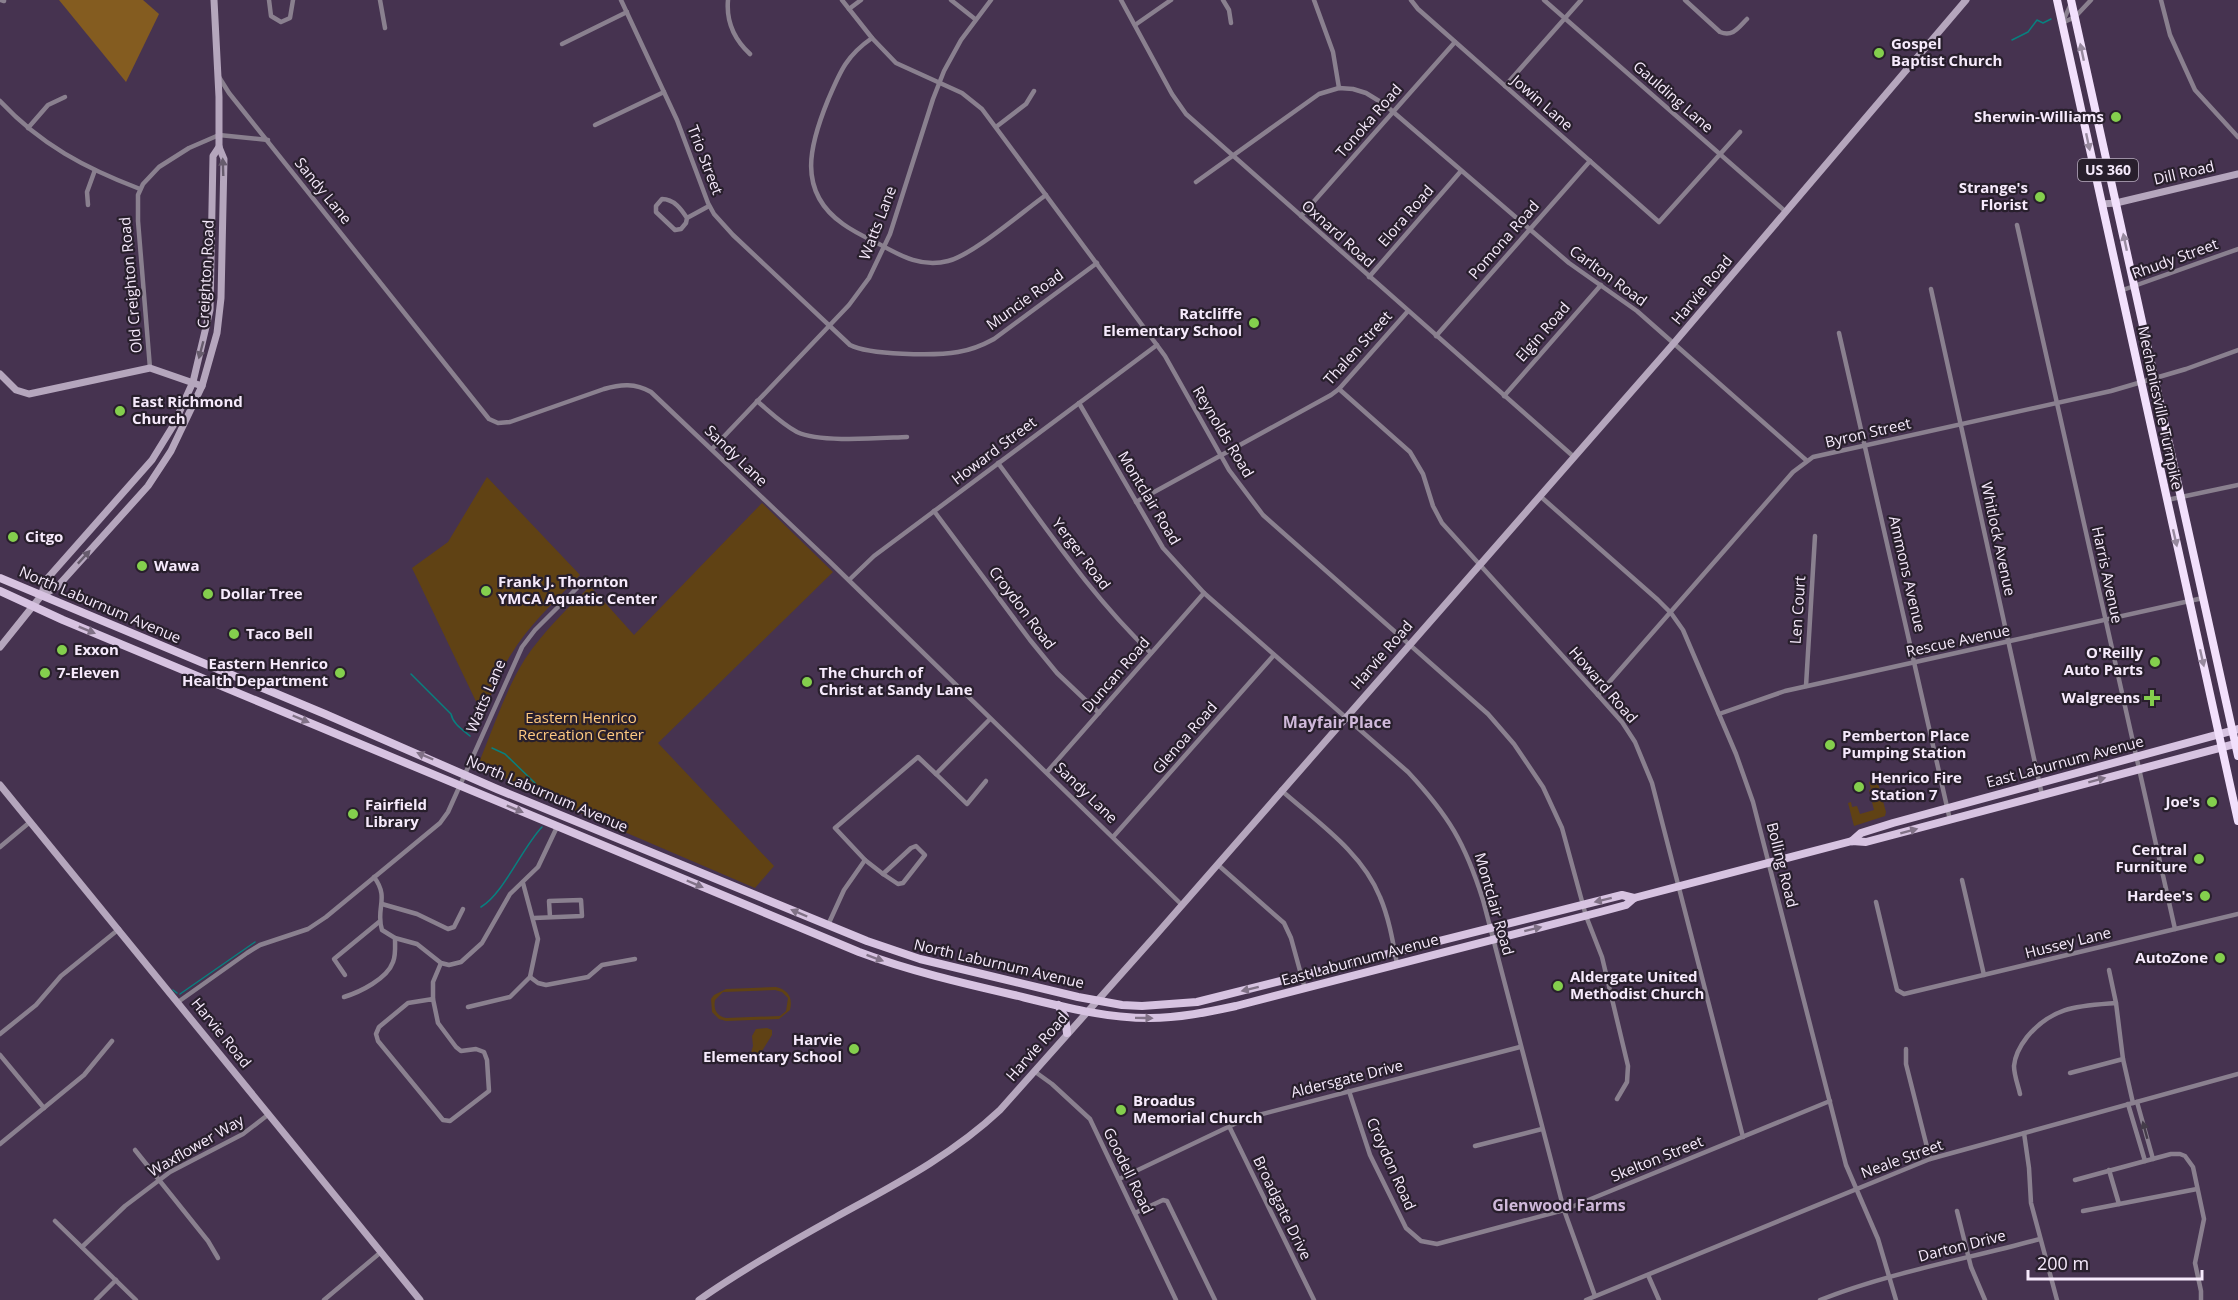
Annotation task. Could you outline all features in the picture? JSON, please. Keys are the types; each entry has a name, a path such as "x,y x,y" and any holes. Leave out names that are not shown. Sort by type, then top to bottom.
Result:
{"highway":[{"name":"Mechanicsville Turnpike","path":"2057,0 2238,821"},
{"name":"Mechanicsville Turnpike","path":"2072,1 2154,380 2235,730 2238,756"}],"main road":[{"name":"North Laburnum Avenue","path":"0,578 902,954 1096,1000"},
{"name":"North Laburnum Avenue","path":"0,591 461,787 893,965 1086,1011"},
{"name":"East Laburnum Avenue","path":"1852,841 1861,833 2235,730"},
{"name":"East Laburnum Avenue","path":"1086,1011 1129,1018 1179,1017 1236,1006 1586,916 1626,905 1634,898 1769,862 1852,841 1866,842 2237,743"},
{"name":"East Laburnum Avenue","path":"1096,1000 1122,1005 1153,1006 1225,996 1584,904 1622,895 1634,898"},
{"path":"1058,1005 1067,1021 1067,1033"}],"street":[{"name":"Creighton Road","path":"41,596 57,587 148,486 171,451 202,386 217,333 221,298 224,159 219,147 214,0"},
{"path":"269,0 271,16 282,22 290,18 293,0"},
{"path":"380,0 385,28"},
{"name":"Trio Street","path":"621,0 664,92 709,206 733,235 830,326"},
{"path":"728,0 728,21 739,44 750,54"},
{"name":"Reynolds Road","path":"842,0 872,38 896,63 962,93 982,109 1157,345 1229,470 1263,515 1488,714 1514,744 1543,787 1562,828 1586,916 1602,957 1628,1066 1627,1083 1617,1099"},
{"path":"849,9 861,0"},
{"path":"951,0 975,19"},
{"name":"Watts Lane","path":"712,449 830,326 863,287 885,247 940,83 952,55 975,19 992,0"},
{"name":"Oxnard Road","path":"1121,0 1177,102 1195,123 1574,457"},
{"path":"1135,25 1171,0"},
{"path":"1223,0 1231,23"},
{"path":"1314,0 1333,52 1339,88"},
{"name":"Jowin Lane","path":"1411,0 1418,9 1659,222 1720,154"},
{"name":"Gaulding Lane","path":"1544,0 1786,212"},
{"path":"1505,86 1581,0"},
{"path":"1685,0 1720,32 1734,33 1747,19"},
{"name":"Harvie Road","path":"699,1300 772,1252 945,1155 980,1129 1218,864 1674,343 1966,0"},
{"path":"2062,23 2074,17 2091,0"},
{"path":"2161,0 2170,35 2195,90 2238,137"},
{"path":"2062,23 2072,1"},
{"path":"562,44 627,12"},
{"path":"872,38 852,54 840,72 816,130 810,155 817,193 835,218 843,225 908,259 921,263 936,263 955,259 972,250 1046,195"},
{"name":"Tonoka Road","path":"1301,216 1455,42"},
{"name":"Sandy Lane","path":"217,75 489,419 498,423 510,422 619,385 646,389 659,398 1182,904"},
{"path":"1196,182 1319,94 1339,88 1366,93 1375,97 1393,112"},
{"path":"996,127 1026,104 1034,91"},
{"path":"595,125 664,92"},
{"path":"28,128 48,105 65,97"},
{"path":"0,101 28,128 62,154 140,189 159,167 189,148 219,135 268,140"},
{"name":"Carlton Road","path":"1393,112 1528,230 1569,263 1637,311 1806,460"},
{"path":"1720,154 1740,132"},
{"name":"Creighton Road","path":"0,647 34,607 41,596 46,579 157,452 179,415 193,382 210,310 213,156 219,147"},
{"name":"Pomona Road","path":"1436,336 1590,161"},
{"path":"88,205 87,192 95,170"},
{"name":"Elora Road","path":"1369,277 1461,171"},
{"name":"Dill Road","path":"2102,204 2116,203 2238,174"},
{"name":"Old Creighton Road","path":"140,189 137,208 150,368"},
{"path":"687,218 676,205 666,198 658,202 656,206 657,212 664,221 675,230 684,227 687,218 709,206"},
{"name":"Harris Avenue","path":"2017,225 2175,929"},
{"name":"Rhudy Street","path":"2120,291 2238,249"},
{"name":"Muncie Road","path":"830,326 850,345 872,352 952,353 967,351 994,339 1096,263"},
{"name":"Elgin Road","path":"1504,396 1600,285"},
{"name":"Whitlock Avenue","path":"1931,289 2042,795"},
{"name":"Thalen Street","path":"1136,502 1339,389 1408,311"},
{"name":"Ammons Avenue","path":"1839,333 1950,820"},
{"name":"Howard Street","path":"849,580 874,556 1157,345"},
{"path":"2237,350 2238,358"},
{"name":"Byron Street","path":"1806,460 2154,380 2237,350"},
{"path":"0,374 16,390 29,394 150,368 202,386"},
{"name":"Howard Road","path":"1339,389 1410,452 1423,474 1436,515 1622,722 1635,742 1653,783 1743,1137"},
{"path":"757,400 785,425 800,433 818,438 908,436"},
{"name":"Montclair Road","path":"1079,403 1163,548 1204,593 1408,772 1435,800 1456,831 1472,864 1564,1210 1595,1296"},
{"path":"1598,695 1806,460"},
{"name":"Yerger Road","path":"998,463 1097,597 1119,623 1151,653"},
{"path":"2167,500 2238,485"},
{"name":"Bolling Road","path":"1540,496 1671,613 1683,630 1747,784 1846,1165 1878,1239 1896,1300"},
{"name":"Croydon Road","path":"934,511 1030,640 1057,673 1099,713"},
{"name":"Len Court","path":"1806,686 1815,536"},
{"name":"Watts Lane","path":"178,1002 260,945 308,929 326,917 444,819 453,806 522,647 535,630 583,582"},
{"name":"Duncan Road","path":"1047,772 1204,593"},
{"name":"Rescue Avenue","path":"1719,714 1785,691 2203,598"},
{"name":"Glenoa Road","path":"1113,837 1274,655"},
{"path":"936,774 990,719"},
{"path":"883,874 914,846 925,854 925,857 901,885 883,874 865,860 835,828 918,757 967,804 986,781"},
{"name":"Harvie Road","path":"0,785 420,1300"},
{"path":"1281,790 1346,847 1366,871 1381,898 1397,965"},
{"path":"0,847 30,822"},
{"path":"374,877 382,889 379,922 382,930 395,938 417,944 441,963 449,965 461,962 482,943 510,894 538,867 557,826"},
{"path":"828,925 844,890 865,860"},
{"path":"1218,864 1284,923 1292,938 1305,989"},
{"path":"1962,880 1984,975"},
{"path":"468,1008 510,997 530,977 538,939 523,883"},
{"path":"534,918 582,916 581,900 549,901 550,917"},
{"name":"Hussey Lane","path":"1876,902 1897,990 1904,994 2238,914"},
{"path":"382,904 417,914 448,929 454,927 463,909"},
{"path":"345,975 334,959 379,922"},
{"path":"0,1034 36,1005 61,976 119,929"},
{"path":"344,997 364,990 390,968 394,959 395,938"},
{"path":"530,977 546,985 588,977 602,965 635,959"},
{"path":"433,999 408,1003 376,1030 376,1038 443,1120 450,1121 489,1091 487,1060 483,1052 480,1050 462,1051 456,1047 438,1023 433,999 433,982 441,963"},
{"path":"2109,970 2123,1059 2145,1161"},
{"path":"2020,1094 2014,1068 2015,1059 2018,1049 2037,1026 2062,1010 2116,1004"},
{"path":"0,1144 94,1065 112,1041"},
{"name":"Aldersgate Drive","path":"1119,1179 1229,1126 1258,1115 1520,1047"},
{"path":"1906,1049 1906,1064 1930,1159"},
{"path":"0,1055 44,1108"},
{"path":"2070,1073 2123,1059"},
{"name":"Goodell Road","path":"1034,1071 1052,1084 1090,1119 1176,1300"},
{"name":"Neale Street","path":"1586,1300 1930,1159 2238,1074"},
{"name":"Croydon Road","path":"1349,1091 1364,1141 1385,1186 1406,1228 1421,1241"},
{"name":"Skelton Street","path":"1421,1241 1437,1244 1564,1210 1830,1101"},
{"path":"2133,1103 2153,1159"},
{"name":"Waxflower Way","path":"82,1247 116,1213 177,1167 243,1134 269,1114"},
{"name":"Broadgate Drive","path":"1229,1126 1314,1300"},
{"path":"1475,1146 1542,1129"},
{"path":"2024,1133 2031,1203 2057,1300"},
{"path":"135,1150 208,1241 218,1258"},
{"path":"2075,1180 2171,1154 2185,1156 2193,1167 2204,1219 2195,1263 2201,1300"},
{"path":"2109,1170 2119,1204"},
{"path":"2083,1211 2197,1189"},
{"path":"1135,1213 1163,1200 1167,1201 1215,1300"},
{"path":"1957,1211 1969,1258 1985,1300"},
{"path":"55,1221 136,1300"},
{"name":"Darton Drive","path":"1820,1300 1889,1276 2040,1239"},
{"path":"324,1300 381,1252"},
{"path":"1648,1275 1659,1300"},
{"path":"96,1300 116,1281"}],"green space":[{"name":"Eastern Henrico Recreation Center","path":"487,477 580,575 542,614 517,645 502,671 483,716 412,568 448,542"},
{"name":"Eastern Henrico Recreation Center","path":"762,503 833,572 658,743 774,866 755,888 482,769 480,760 506,695 525,659 547,630 590,586 634,635"},
{"path":"1869,782 1878,783 1886,812 1885,816 1854,826 1848,803 1851,802 1852,807 1857,806 1860,814 1874,810"},
{"path":"780,988 790,998 790,1010 779,1019 726,1021 719,1019 712,1012 711,999 726,989","holes":["775,990 782,992 788,998 786,1011 780,1016 726,1018 720,1016 715,1009 715,1000 723,992"]},
{"path":"756,1029 772,1030 772,1035 757,1059 752,1059 750,1056 753,1046 752,1036"}],"shaded area":[{"path":"59,0 143,0 159,14 126,82"}],"waterway":[{"path":"2012,40 2028,32 2037,20 2043,23 2051,19"},
{"path":"411,674 470,736"},
{"path":"492,748 505,754 535,783 538,794"},
{"path":"481,907 497,892 542,827"},
{"path":"180,994 255,942"},
{"path":"173,990 177,993"}],"place":[{"name":"Gospel Baptist Church","path":"1879,53"},
{"name":"Sherwin-Williams","path":"2116,117"},
{"name":"Strange's Florist","path":"2040,197"},
{"name":"Ratcliffe Elementary School","path":"1254,323"},
{"name":"East Richmond Church","path":"120,411"},
{"name":"Citgo","path":"13,537"},
{"name":"Wawa","path":"142,566"},
{"name":"Frank J. Thornton YMCA Aquatic Center","path":"486,591"},
{"name":"Dollar Tree","path":"208,594"},
{"name":"Taco Bell","path":"234,634"},
{"name":"Exxon","path":"62,650"},
{"name":"O'Reilly Auto Parts","path":"2155,662"},
{"name":"7-Eleven","path":"45,673"},
{"name":"Eastern Henrico Health Department","path":"340,673"},
{"name":"The Church of Christ at Sandy Lane","path":"807,682"},
{"name":"Walgreens","path":"2152,698"},
{"name":"Pemberton Place Pumping Station","path":"1830,745"},
{"name":"Henrico Fire Station 7","path":"1859,787"},
{"name":"Joe's","path":"2212,802"},
{"name":"Fairfield Library","path":"353,814"},
{"name":"Central Furniture","path":"2199,859"},
{"name":"Hardee's","path":"2205,896"},
{"name":"AutoZone","path":"2220,958"},
{"name":"Aldergate United Methodist Church","path":"1558,986"},
{"name":"Harvie Elementary School","path":"854,1049"},
{"name":"Broadus Memorial Church","path":"1121,1110"}],"district":[{"name":"Mayfair Place","path":"1337,722"},
{"name":"Glenwood Farms","path":"1559,1205"}]}
